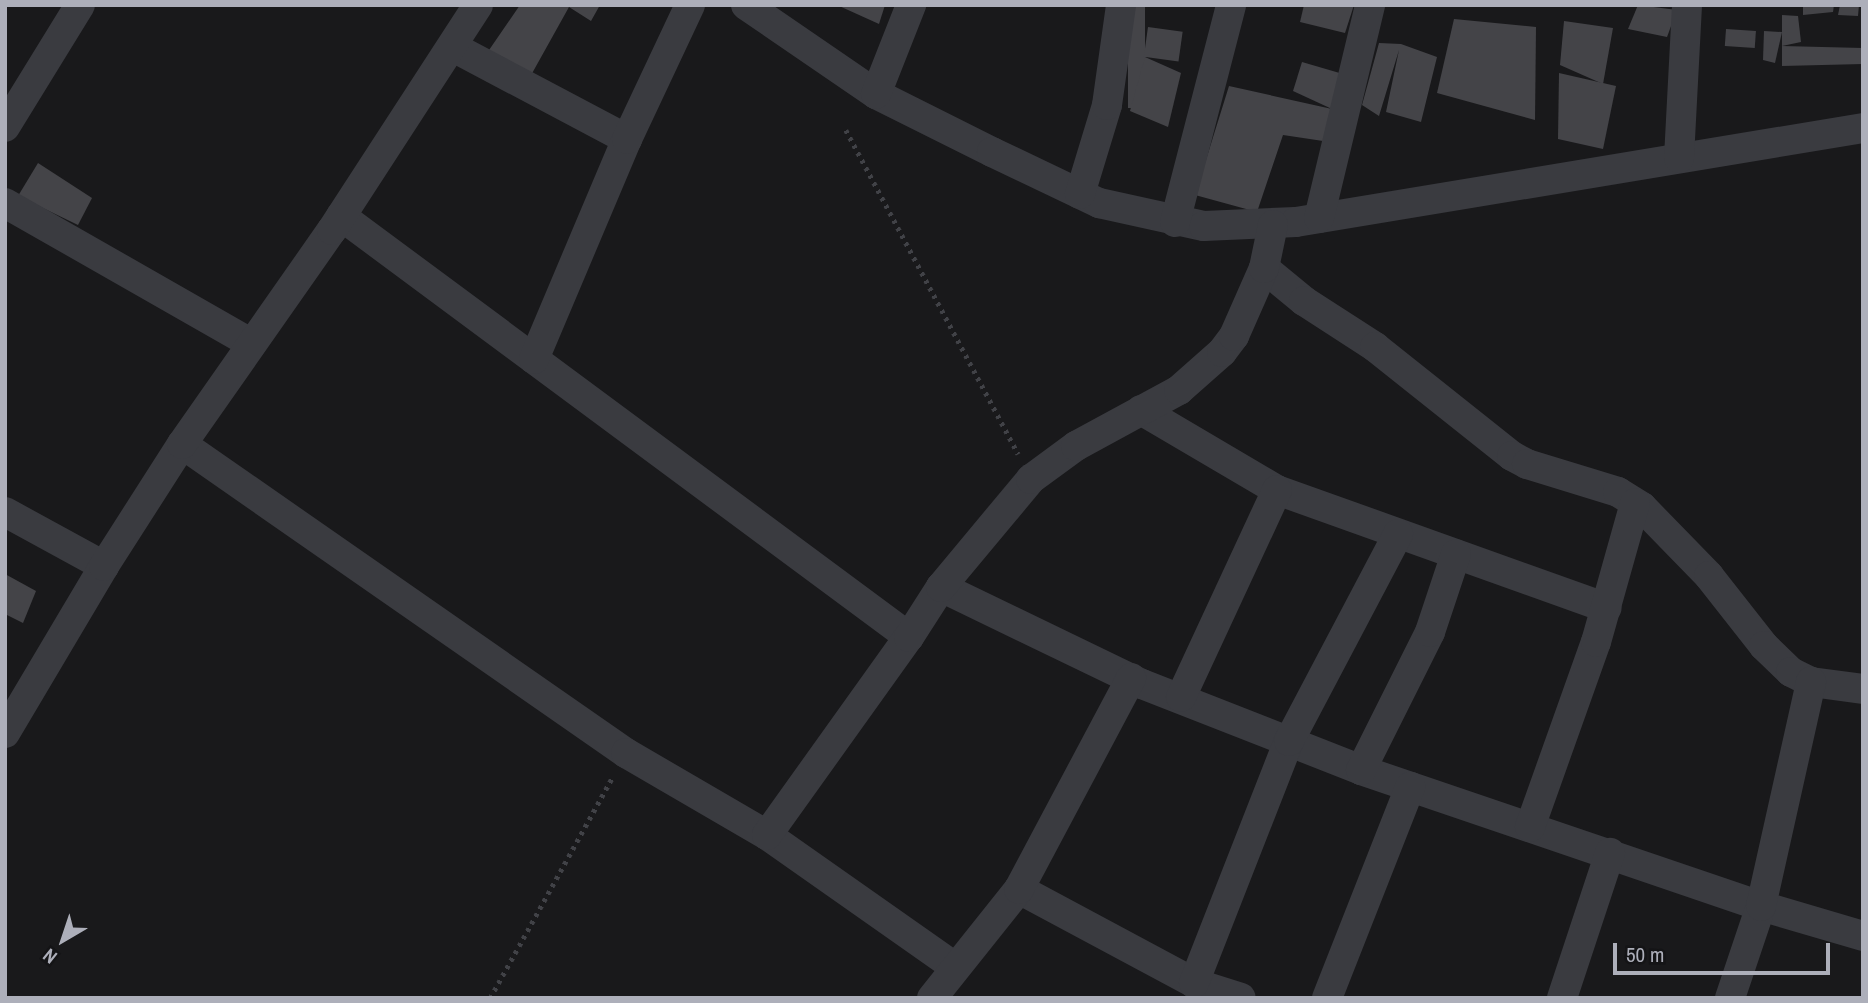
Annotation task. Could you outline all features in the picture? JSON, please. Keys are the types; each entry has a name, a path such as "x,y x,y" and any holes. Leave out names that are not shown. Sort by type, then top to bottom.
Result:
{"street":[{"path":"5,127 80,5"},
{"path":"5,733 104,566 182,444 341,216 478,5"},
{"path":"534,359 627,139 690,5"},
{"path":"746,5 876,94 1098,203 1175,222 1204,226 1273,225 1863,128"},
{"path":"876,94 911,5"},
{"path":"1080,194 1107,105 1121,5"},
{"path":"1175,222 1231,5"},
{"path":"1319,218 1370,5"},
{"path":"1679,158 1688,5"},
{"path":"453,47 627,139"},
{"path":"5,203 252,344"},
{"path":"341,216 909,637"},
{"path":"767,835 909,637 941,587 1031,480 1076,446 1179,390 1222,352 1234,336 1264,268 1273,225"},
{"path":"1264,268 1304,301 1375,347 1512,456 1527,464 1618,492 1636,503 1663,525 1709,576 1763,646 1791,672 1811,682 1863,690"},
{"path":"1140,410 1277,490 1606,608"},
{"path":"182,444 626,753 767,835 955,967"},
{"path":"1181,697 1277,490"},
{"path":"1530,827 1606,608 1636,503"},
{"path":"5,512 104,566"},
{"path":"1194,983 1289,741 1398,534"},
{"path":"1361,771 1430,632 1456,554"},
{"path":"941,587 1131,678 1361,771 1761,906 1863,936"},
{"path":"932,998 1019,889 1131,678"},
{"path":"1730,998 1761,906 1811,682"},
{"path":"1327,998 1410,787"},
{"path":"1562,998 1609,853"},
{"path":"1019,889 1194,983 1241,998"}],"path":[{"path":"846,130 1031,480"},
{"path":"490,998 626,753"}],"building":[{"path":"520,5 600,5 591,21 569,7 530,77 487,53"},
{"path":"837,5 885,5 879,24"},
{"path":"1128,5 1145,5 1145,108 1128,108"},
{"path":"1304,5 1354,5 1345,33 1300,22"},
{"path":"1638,5 1677,10 1667,37 1628,29"},
{"path":"1803,5 1834,5 1833,12 1803,15"},
{"path":"1840,5 1859,5 1858,16 1838,15"},
{"path":"1782,15 1798,16 1801,42 1782,46"},
{"path":"1454,19 1536,27 1535,120 1437,93"},
{"path":"1564,21 1613,28 1603,84 1560,65"},
{"path":"1148,27 1183,32 1178,62 1144,57"},
{"path":"1726,29 1756,31 1755,48 1725,46"},
{"path":"1764,31 1782,32 1775,63 1763,60"},
{"path":"1379,43 1401,44 1437,57 1421,122 1386,112 1399,50 1379,116 1362,105"},
{"path":"1782,46 1863,48 1863,64 1782,66"},
{"path":"1145,57 1181,73 1168,127 1130,111"},
{"path":"1302,62 1343,74 1332,109 1293,91"},
{"path":"1559,73 1616,86 1603,149 1558,139"},
{"path":"1229,86 1332,109 1323,141 1283,135 1257,212 1195,195"},
{"path":"38,163 92,198 78,225 18,196"},
{"path":"5,574 36,591 23,623 5,614"}]}
